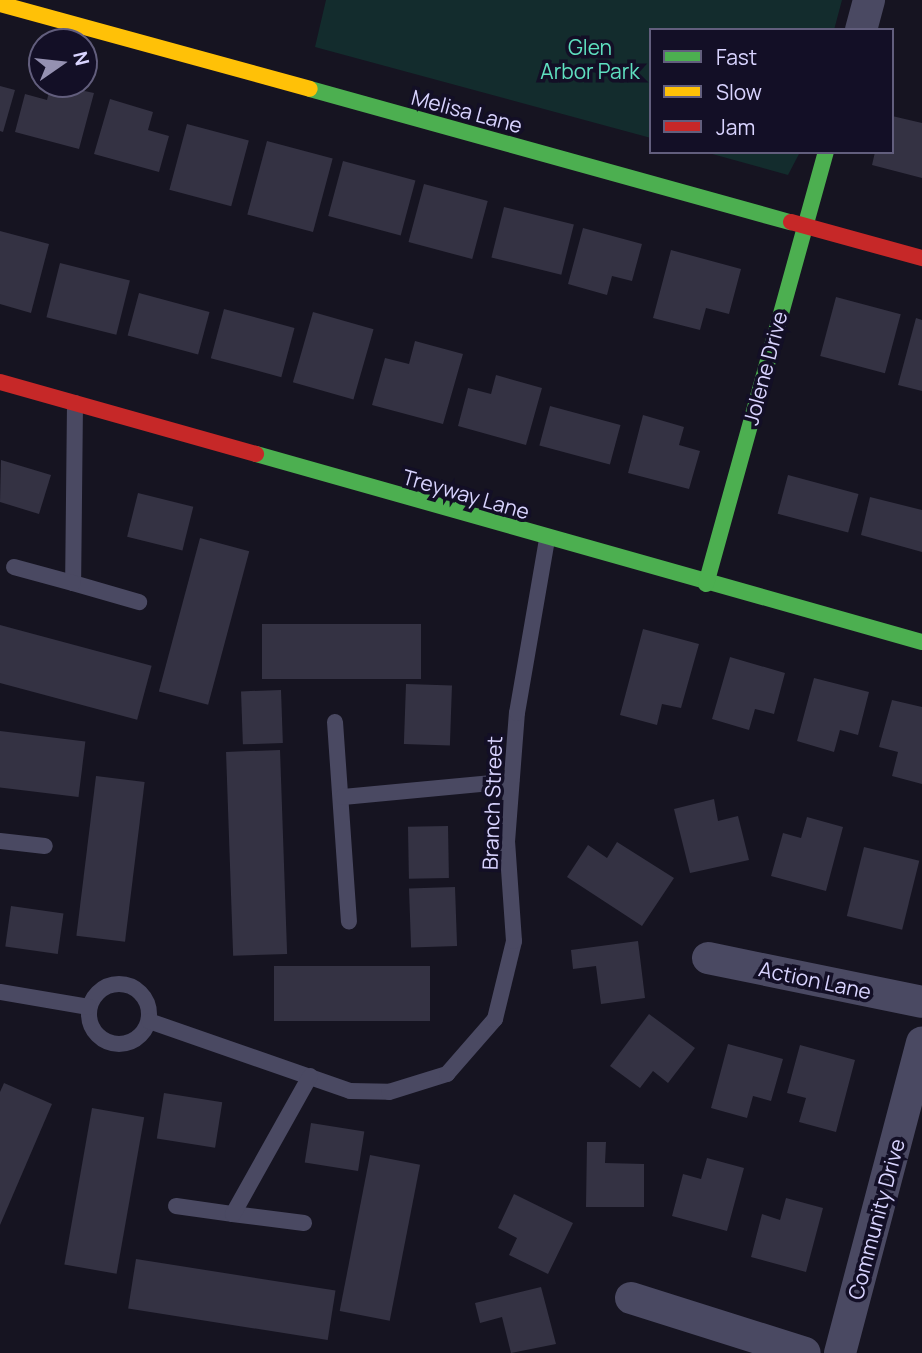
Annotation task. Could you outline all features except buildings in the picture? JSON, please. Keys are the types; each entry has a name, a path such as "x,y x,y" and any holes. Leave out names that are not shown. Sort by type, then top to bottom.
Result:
{"street":[{"path":"862,28 869,0"},
{"name":"Melisa Lane","path":"0,4 922,258"},
{"name":"Jolene Drive","path":"706,584 825,154"},
{"name":"Treyway Lane","path":"0,382 706,584 922,642"},
{"name":"Action Lane","path":"708,958 922,1002"},
{"name":"Community Drive","path":"840,1353 922,1044"},
{"path":"631,1298 805,1353"}],"lane":[{"path":"73,583 75,403"},
{"name":"Branch Street","path":"149,1020 350,1091 389,1092 447,1074 495,1019 514,941 507,842 517,713 547,539"},
{"path":"14,567 139,602"},
{"path":"335,722 343,797 349,922"},
{"path":"343,797 511,781"},
{"path":"0,841 45,846"},
{"path":"126,983 140,991 149,1005 149,1020 142,1035 128,1044 113,1044 94,1030 89,1007 97,993 110,984 126,983"},
{"path":"0,992 89,1007"},
{"path":"233,1214 310,1076"},
{"path":"176,1206 304,1223"}],"green space":[{"name":"Glen Arbor Park","path":"326,0 842,0 835,28 649,28 649,137 315,47"},
{"path":"712,154 799,154 788,175"}],"traffic: fast":[{"path":"310,89 791,222"},
{"path":"706,584 825,154"},
{"path":"256,454 922,642"}],"traffic: slow":[{"path":"0,4 310,89"}],"traffic: jam":[{"path":"791,222 922,258"},
{"path":"0,382 256,454"}]}
